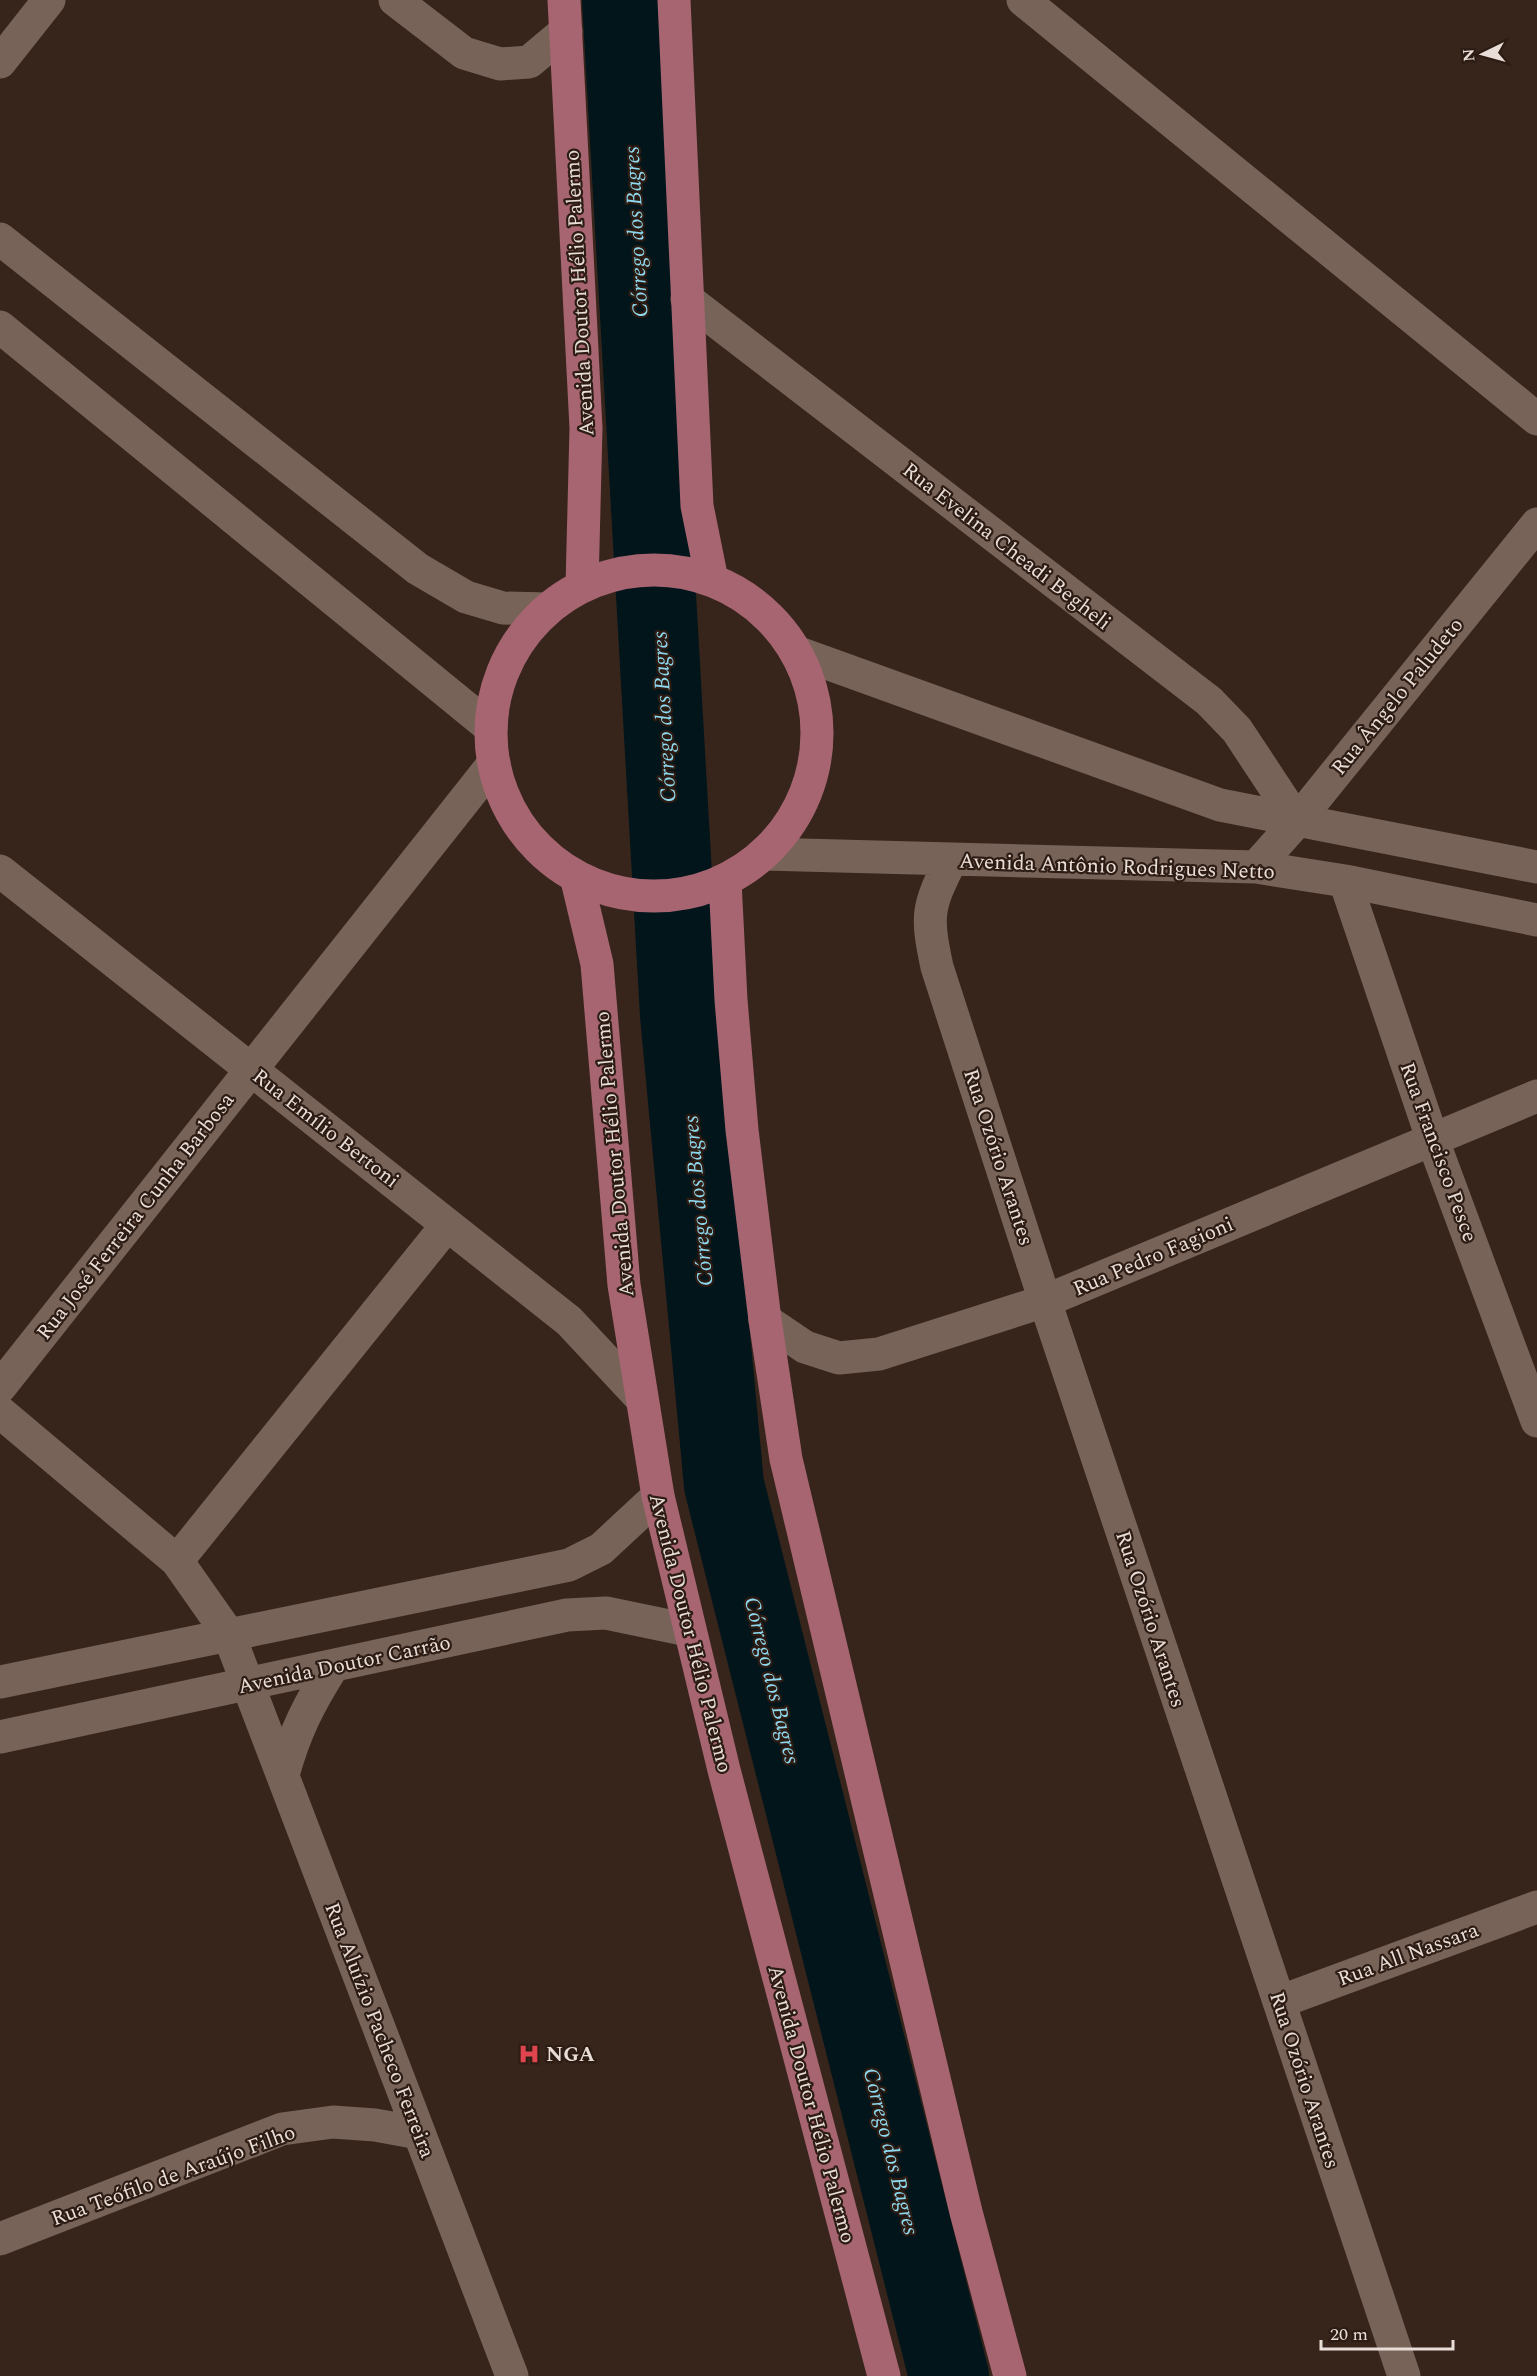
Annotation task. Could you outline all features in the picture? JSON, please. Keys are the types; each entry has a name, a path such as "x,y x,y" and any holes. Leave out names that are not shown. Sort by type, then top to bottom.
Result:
{"main road":[{"path":"674,0 697,506 712,580"},
{"name":"Avenida Doutor Hélio Palermo","path":"565,16 586,428 582,586"},
{"path":"644,570 676,570 712,580 746,597 774,622 796,652 812,693 818,736 810,780 792,821 764,854 714,885 668,897 632,896 606,890 576,876 554,862 526,833 502,793 494,764 491,728 499,682 520,640 548,609 582,586 612,575 644,570"},
{"name":"Avenida Doutor Hélio Palermo","path":"576,876 597,964 624,1286 640,1397 658,1496 688,1630 884,2376"},
{"path":"714,885 731,1000 742,1130 765,1320 786,1459 829,1647 895,1906 966,2212 1010,2376"}],"street":[{"path":"0,62 49,0"},
{"path":"395,0 464,54 500,64 529,62 565,16"},
{"path":"1023,0 1537,419"},
{"path":"0,239 418,569 466,597 494,606 548,609"},
{"name":"Rua Evelina Cheadi Begheli","path":"687,299 1209,701 1237,730 1297,821"},
{"path":"0,327 491,728"},
{"name":"Rua Ângelo Paludeto","path":"1256,867 1297,821 1537,524"},
{"path":"796,652 1220,806 1537,867"},
{"name":"Rua José Ferreira Cunha Barbosa","path":"0,1387 494,764"},
{"name":"Avenida Antônio Rodrigues Netto","path":"764,854 1256,867 1345,881 1537,920"},
{"name":"Rua Ozório Arantes","path":"951,860 932,899 929,928 937,967 1045,1301 1404,2376"},
{"name":"Rua Emílio Bertoni","path":"0,872 568,1321 640,1397"},
{"name":"Rua Francisco Pesce","path":"1345,881 1432,1138 1537,1421"},
{"name":"Rua Pedro Fagioni","path":"765,1320 805,1347 839,1358 879,1354 1045,1301 1537,1096"},
{"path":"177,1561 447,1225"},
{"name":"Rua Aluízio Pacheco Ferreira","path":"0,1412 177,1561 229,1635 512,2376"},
{"path":"0,1682 568,1565 601,1549 658,1496"},
{"name":"Avenida Doutor Carrão","path":"0,1737 567,1615 606,1613 688,1630"},
{"path":"283,1775 293,1741 307,1707 333,1666"},
{"name":"Rua All Nassara","path":"1279,2002 1537,1907"},
{"name":"Rua Teófilo de Araújo Filho","path":"0,2240 282,2129 333,2122 375,2125 419,2133"}],"waterway":[{"name":"Córrego dos Bagres","path":"622,0 680,1015 724,1485 949,2376"}],"place":[{"name":"NGA","path":"529,2054"}]}
